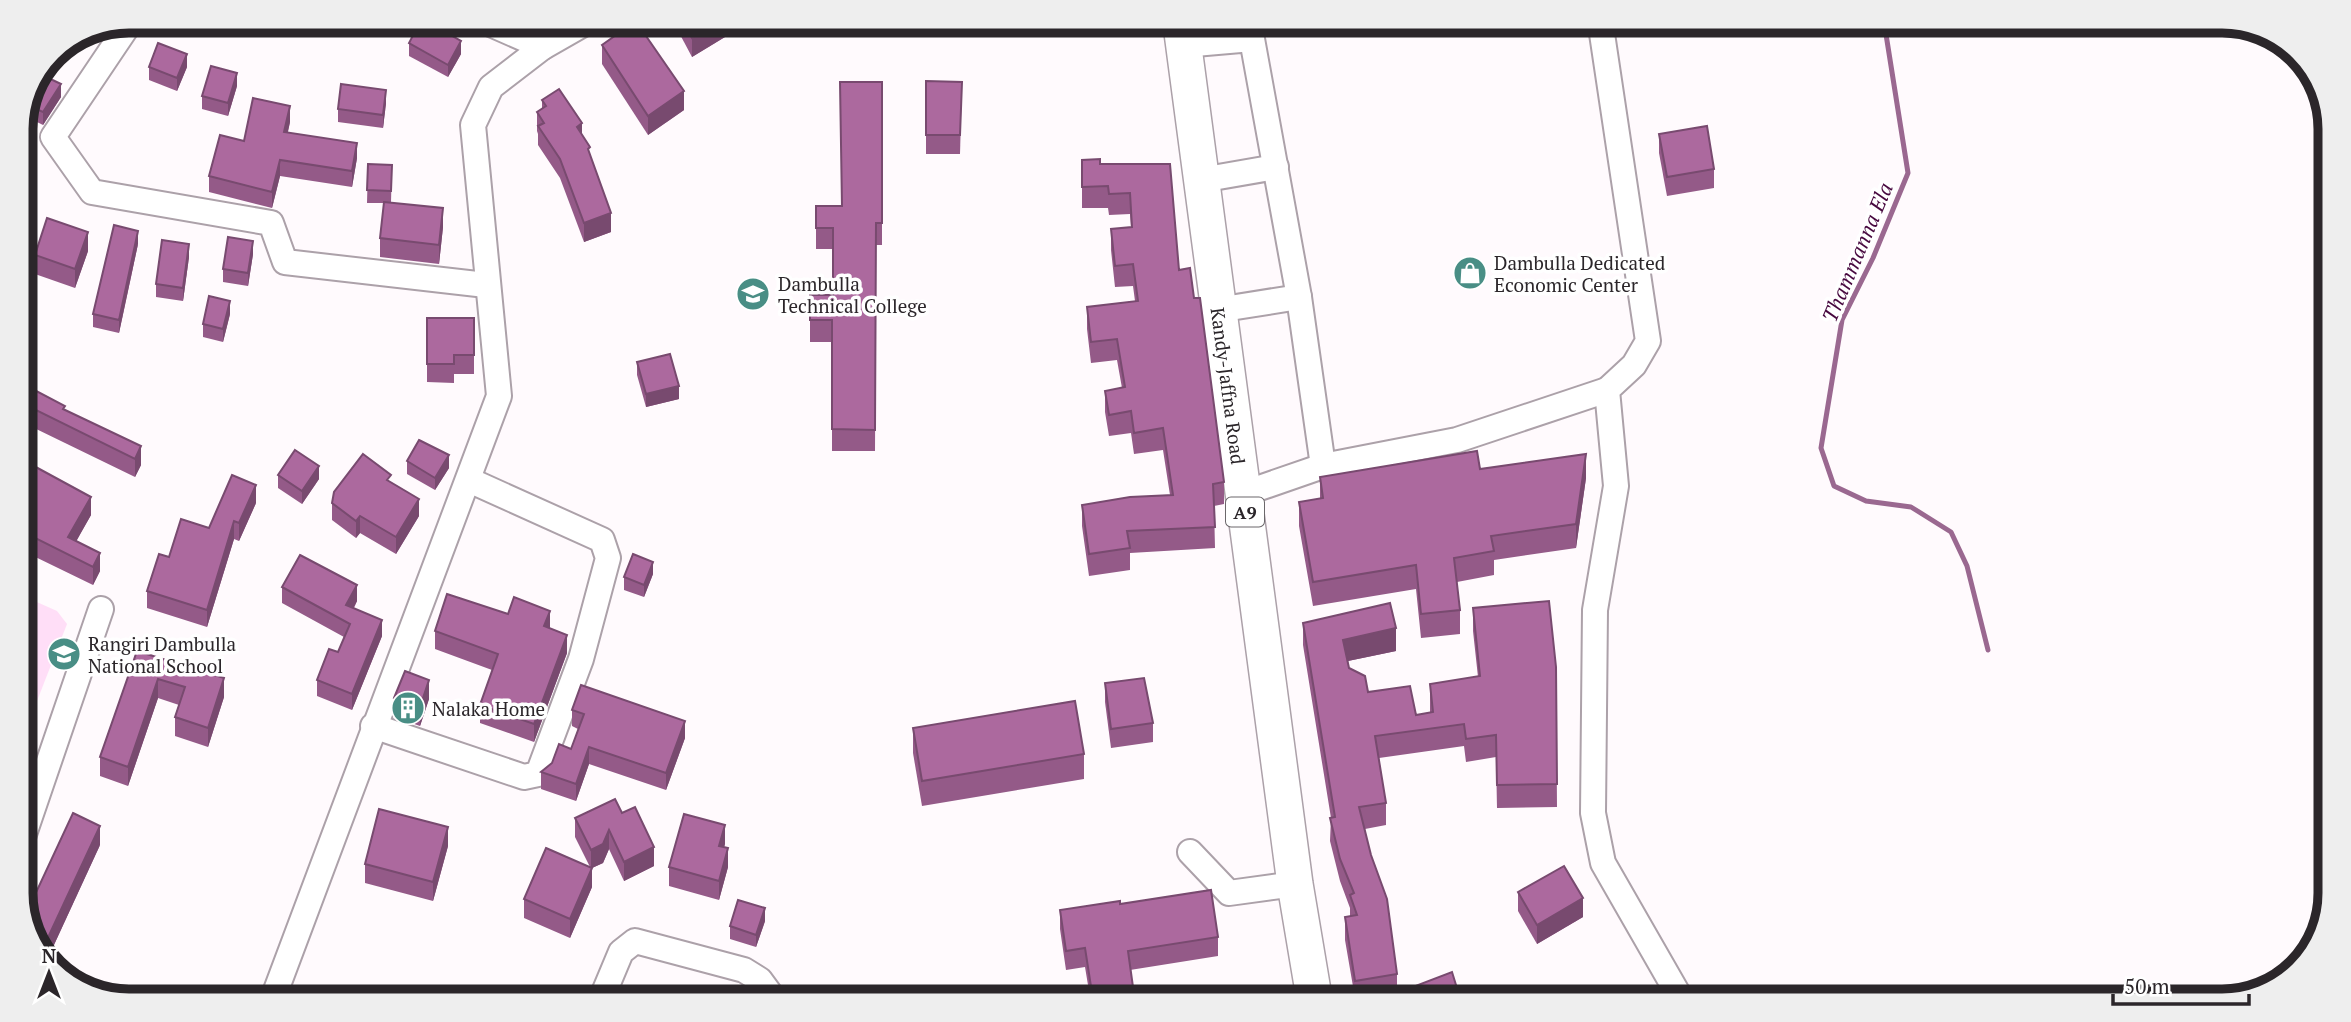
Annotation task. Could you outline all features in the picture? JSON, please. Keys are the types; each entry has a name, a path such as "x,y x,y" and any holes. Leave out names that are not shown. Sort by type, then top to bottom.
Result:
{"highway":[{"name":"Kandy-Jaffna Road","path":"1182,35 1295,884 1312,989"}],"street":[{"path":"123,33 53,138 92,192 271,223 285,262 486,285"},
{"path":"511,33 543,47"},
{"path":"276,989 499,396 486,285 473,125 491,87 543,47 568,33"},
{"path":"1242,494 1323,467 1457,440 1607,390 1634,365 1648,341 1602,33"},
{"path":"1182,35 1252,39 1299,297 1323,467"},
{"path":"1201,180 1276,167"},
{"path":"1217,310 1299,297"},
{"path":"1607,390 1616,486 1595,610 1592,813 1603,863 1675,989"},
{"path":"373,726 524,777 538,774 581,659 608,558 602,540 469,480"},
{"path":"33,809 101,609"},
{"path":"1190,852 1229,893 1295,884"},
{"path":"606,989 621,952 635,941 656,944 744,970 760,980 767,989"}],"shaded area":[{"path":"33,600 57,611 67,624 33,711"}],"building":[{"path":"414,33 447,33 461,41 448,65 409,43"},
{"path":"619,33 644,33 684,91 648,116 602,45"},
{"path":"158,43 187,54 177,78 149,67"},
{"path":"211,66 237,73 228,103 202,96"},
{"path":"49,78 61,84 43,112 36,109"},
{"path":"926,81 962,82 960,135 926,135"},
{"path":"840,82 882,82 882,223 876,223 875,430 832,429 832,320 810,320 810,295 833,295 833,228 816,228 816,206 842,206"},
{"path":"341,84 386,90 383,115 338,109"},
{"path":"559,89 582,123 577,127 590,147 588,149 611,213 584,223 560,159 538,126 544,123 537,112 546,106 542,100"},
{"path":"253,98 290,106 284,132 357,143 352,171 280,160 272,192 209,176 220,135 244,141"},
{"path":"1707,126 1714,169 1667,177 1659,134"},
{"path":"1100,159 1100,164 1170,164 1179,270 1190,268 1194,298 1200,298 1224,482 1213,484 1215,527 1127,531 1130,548 1089,554 1082,505 1130,497 1173,495 1163,428 1134,433 1131,411 1109,415 1105,391 1125,387 1117,339 1091,342 1087,307 1138,301 1133,264 1115,266 1111,229 1132,227 1130,193 1109,194 1108,186 1082,187 1082,160"},
{"path":"368,164 392,165 391,191 367,190"},
{"path":"384,202 443,208 439,245 380,238"},
{"path":"47,218 88,232 75,269 35,255"},
{"path":"114,225 138,231 119,320 93,314"},
{"path":"228,237 253,241 248,273 223,269"},
{"path":"162,240 189,244 183,288 156,284"},
{"path":"209,296 230,301 223,329 203,324"},
{"path":"427,318 474,318 474,355 454,355 454,364 427,364"},
{"path":"670,354 679,386 646,394 637,362"},
{"path":"33,389 65,406 63,409 141,446 135,459 33,408"},
{"path":"419,440 449,455 435,478 407,461"},
{"path":"295,450 319,466 302,491 278,475"},
{"path":"1477,451 1480,469 1586,454 1576,524 1491,536 1494,551 1454,558 1460,610 1421,614 1416,565 1313,582 1299,502 1323,498 1320,477"},
{"path":"363,454 391,475 387,480 419,499 396,537 360,516 356,521 332,503 334,492"},
{"path":"33,466 91,497 68,537 100,553 93,567 33,537"},
{"path":"232,475 256,485 239,523 234,521 207,610 147,591 159,554 169,557 181,519 209,528"},
{"path":"633,554 653,562 644,585 624,577"},
{"path":"300,555 357,585 346,605 382,620 352,694 317,680 329,649 338,652 350,624 282,587"},
{"path":"447,594 508,614 514,597 550,611 544,626 567,635 534,724 480,705 498,654 435,631"},
{"path":"1549,601 1556,667 1557,784 1497,785 1496,735 1466,739 1464,724 1375,736 1386,803 1359,807 1371,855 1387,899 1397,974 1355,981 1345,917 1357,915 1350,895 1354,893 1340,859 1330,818 1335,817 1303,623 1390,603 1396,628 1343,640 1349,668 1365,676 1368,692 1410,686 1416,715 1433,712 1430,684 1480,676 1473,608"},
{"path":"137,651 224,678 208,728 175,717 185,687 158,679 128,767 100,757"},
{"path":"405,671 429,680 420,707 394,698"},
{"path":"1144,678 1153,723 1111,729 1105,683"},
{"path":"581,685 685,721 666,773 589,747 576,784 541,772 552,763 559,744 571,749 584,714 572,710"},
{"path":"1075,701 1084,754 922,781 913,728"},
{"path":"615,799 622,813 635,807 654,847 624,862 609,830 603,844 591,850 575,818"},
{"path":"379,809 448,827 433,882 365,864"},
{"path":"73,813 100,826 48,938 45,938 38,924 33,899"},
{"path":"684,814 725,825 719,846 728,848 719,881 669,867"},
{"path":"546,848 592,868 570,919 524,899"},
{"path":"1564,866 1583,898 1537,925 1518,892"},
{"path":"1211,890 1218,937 1128,951 1133,987 1091,989 1085,948 1066,951 1060,910 1120,901 1120,904"},
{"path":"738,900 765,908 756,935 730,926"},
{"path":"1452,972 1457,989 1407,989"}],"waterway":[{"name":"Thammanna Ela","path":"1886,33 1908,173 1873,258 1842,320 1821,448 1834,486 1866,501 1911,507 1951,532 1967,566 1988,650"}],"place":[{"name":"Dambulla Dedicated Economic Center","path":"1470,273"},
{"name":"Dambulla Technical College","path":"753,294"},
{"name":"Rangiri Dambulla National School","path":"64,654"},
{"name":"Nalaka Home","path":"408,708"}]}
